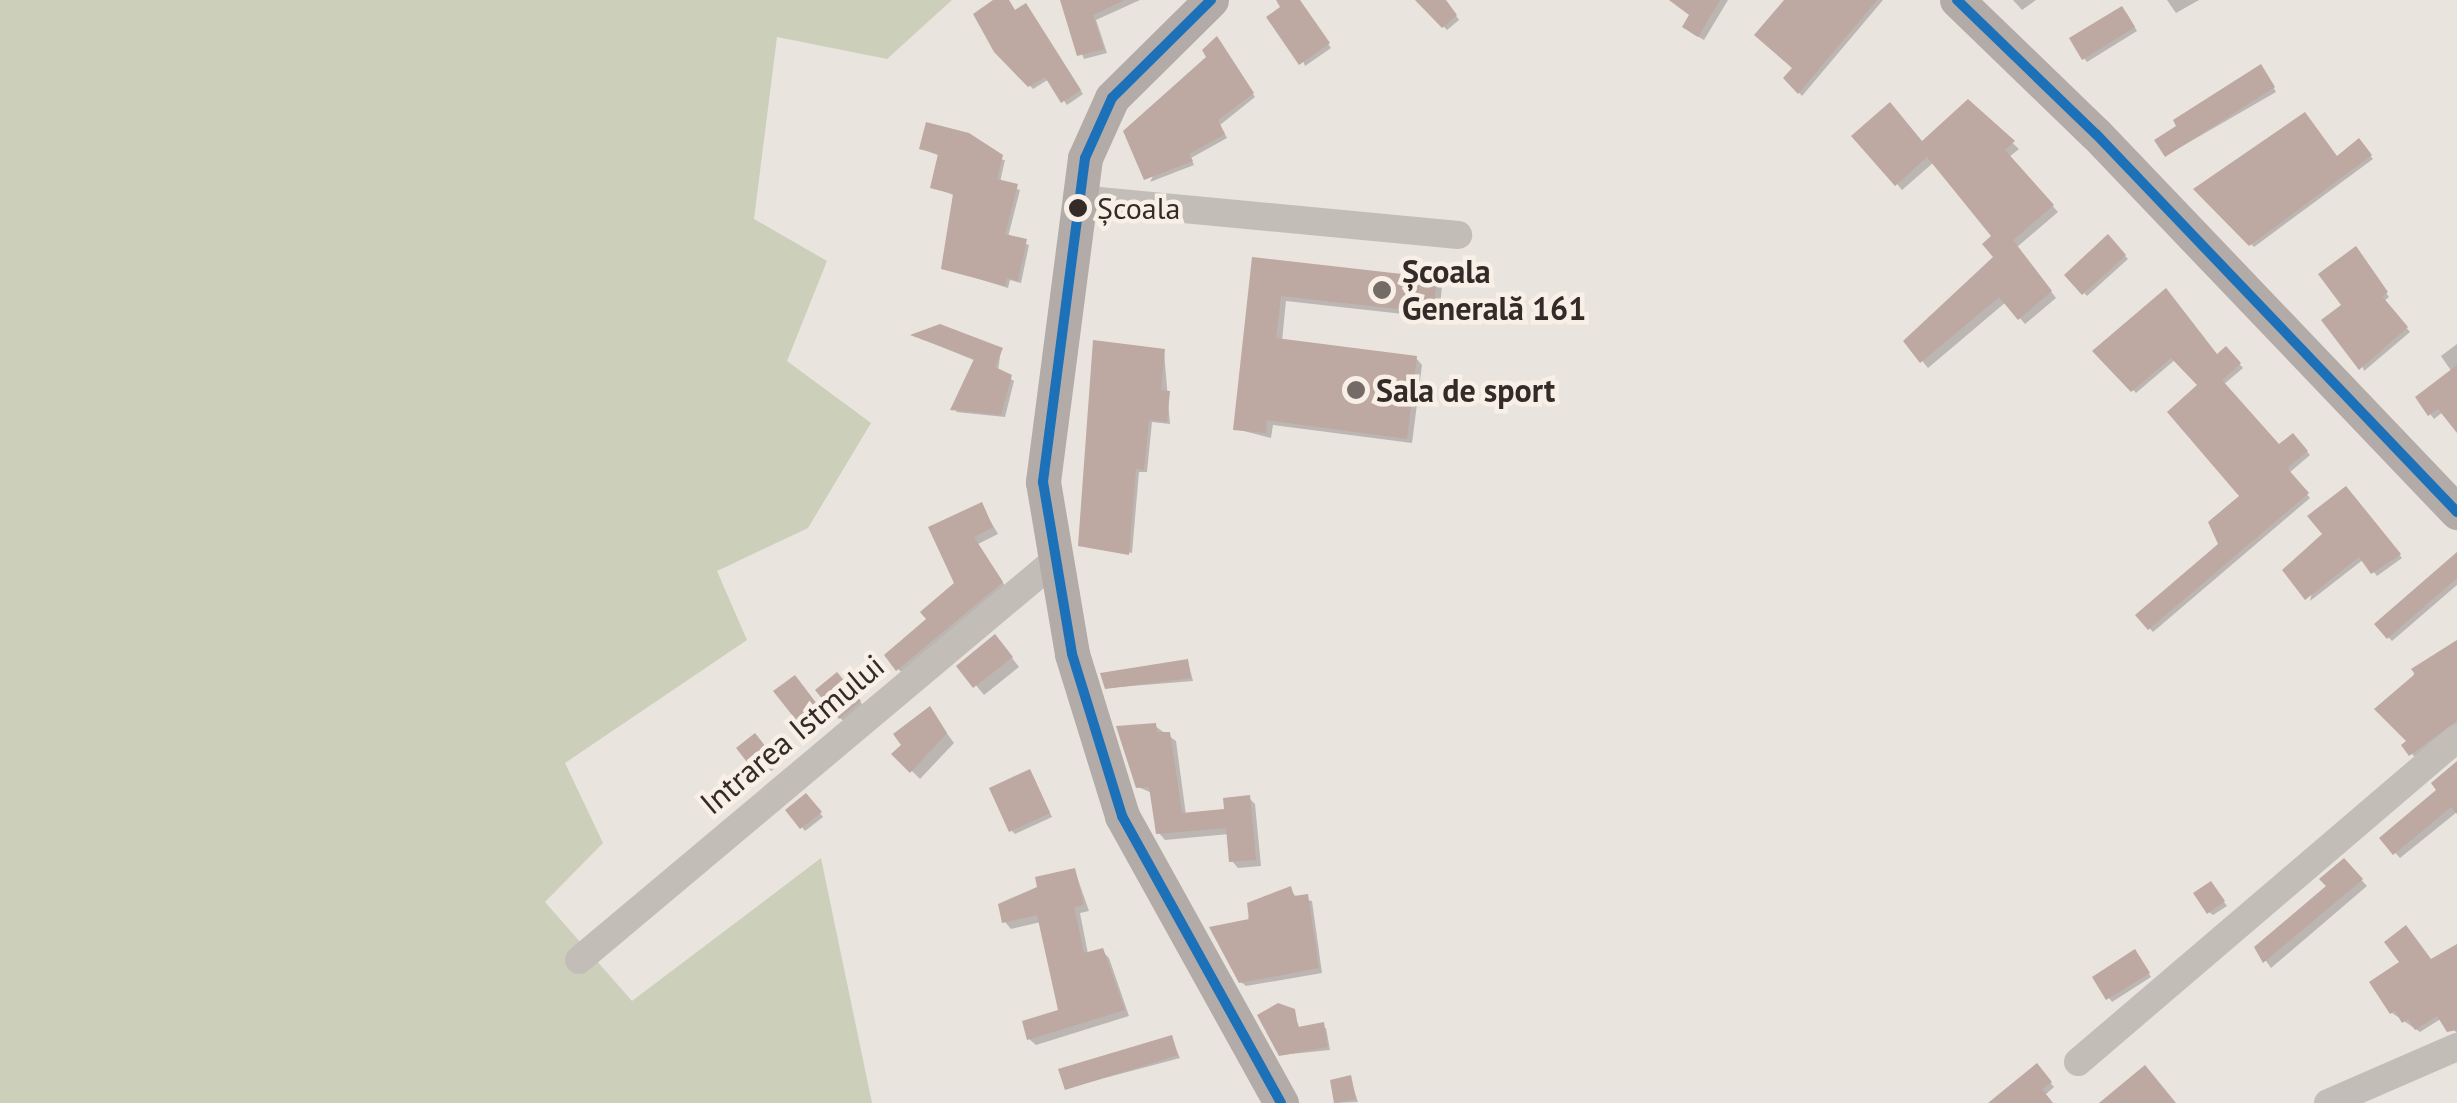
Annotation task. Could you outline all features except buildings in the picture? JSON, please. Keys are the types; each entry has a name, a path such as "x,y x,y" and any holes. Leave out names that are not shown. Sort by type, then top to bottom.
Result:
{"main road":[{"path":"1212,0 1112,98 1085,158 1043,482 1052,563 1122,816 1281,1103"},
{"path":"1956,0 2096,134 2457,512"}],"street":[{"path":"1078,199 1458,236"},
{"name":"Intrarea Istmului","path":"579,960 1052,563"},
{"path":"2078,1062 2457,738"},
{"path":"2328,1103 2457,1047"}],"green space":[{"path":"0,0 952,0 887,59 777,37 754,219 827,261 787,361 871,423 808,528 717,571 747,640 565,763 603,843 545,902 632,1001 821,858 872,1103 0,1103"}],"transit line":[{"path":"1211,0 1112,98 1085,158 1043,482 1072,654 1122,816 1281,1103"},
{"path":"1957,0 2096,134 2457,512"}],"place":[{"name":"Școala","path":"1078,208"},
{"name":"Școala Generală 161","path":"1382,290"},
{"name":"Sala de sport","path":"1356,390"}]}
